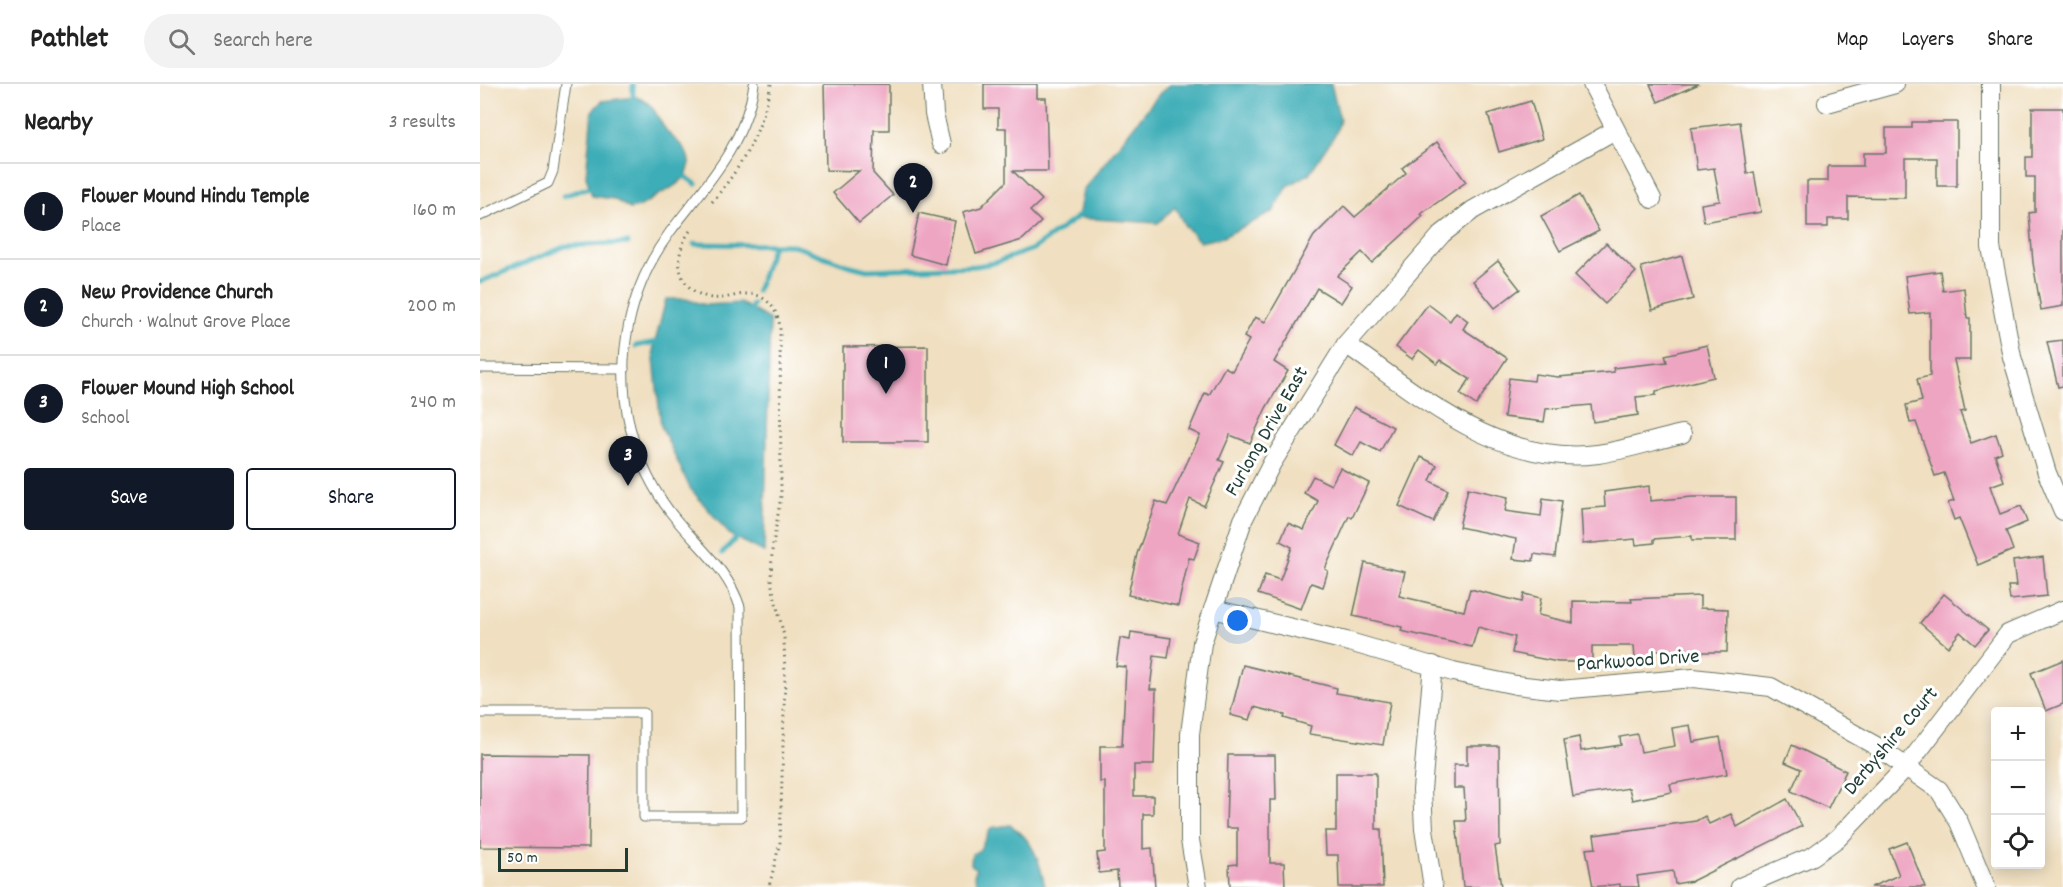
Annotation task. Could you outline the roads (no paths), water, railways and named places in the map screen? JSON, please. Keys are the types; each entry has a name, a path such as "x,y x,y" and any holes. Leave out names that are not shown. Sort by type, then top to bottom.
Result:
{"street":[{"path":"932,84 934,114 941,144"},
{"path":"1592,84 1652,199"},
{"path":"1827,103 1895,84"},
{"path":"1991,84 1991,248 2012,357 2047,473 2063,511"},
{"name":"Furlong Drive East","path":"1198,887 1190,840 1190,734 1202,643 1244,520 1272,463 1346,344 1442,234 1473,210 1615,130"},
{"path":"1346,344 1470,429 1531,451 1554,454 1597,454 1682,434"},
{"name":"Parkwood Drive","path":"1213,609 1346,641 1452,672 1560,690 1693,678 1770,687 1840,724 1907,766 1939,790 1959,822 1986,887"},
{"name":"Derbyshire Court","path":"1740,887 1813,856 1838,838 1907,766 2008,634 2063,610"},
{"path":"1432,665 1422,790 1424,829 1433,887"}],"lane":[{"path":"480,216 548,183 553,171 566,84"},
{"path":"480,713 644,713 644,817 741,817 740,607 732,585 723,572 678,522 645,471 630,426 624,369 628,326 641,283 669,234 732,149 745,120 754,84"},
{"path":"480,368 624,369"}],"water":[{"path":"1171,84 1331,84 1340,120 1336,133 1309,174 1288,186 1273,212 1223,237 1200,242 1185,226 1175,207 1158,223 1078,218 1083,190 1160,93"},
{"path":"636,97 651,106 666,130 685,150 689,162 685,176 675,186 638,207 630,209 614,199 592,196 586,176 592,111 602,101"},
{"path":"666,299 686,299 705,305 741,303 770,320 764,552 730,535 690,488 661,426 653,350"},
{"path":"1010,825 1030,844 1041,868 1045,887 978,887 974,876 976,869 971,864 972,854 979,851 991,828"}],"waterway":[{"path":"633,86 633,102"},
{"path":"680,173 696,184"},
{"path":"563,196 596,185"},
{"path":"694,244 792,245 867,270 976,266 994,263 1033,249 1083,213"},
{"path":"480,282 566,246 628,243"},
{"path":"757,291 773,245"},
{"path":"749,314 753,304"},
{"path":"636,346 661,341"},
{"path":"722,553 739,535"}],"place":[{"name":"New Providence Church","path":"913,213"},
{"name":"Flower Mound Hindu Temple","path":"886,394"},
{"name":"Flower Mound High School","path":"628,486"}]}
